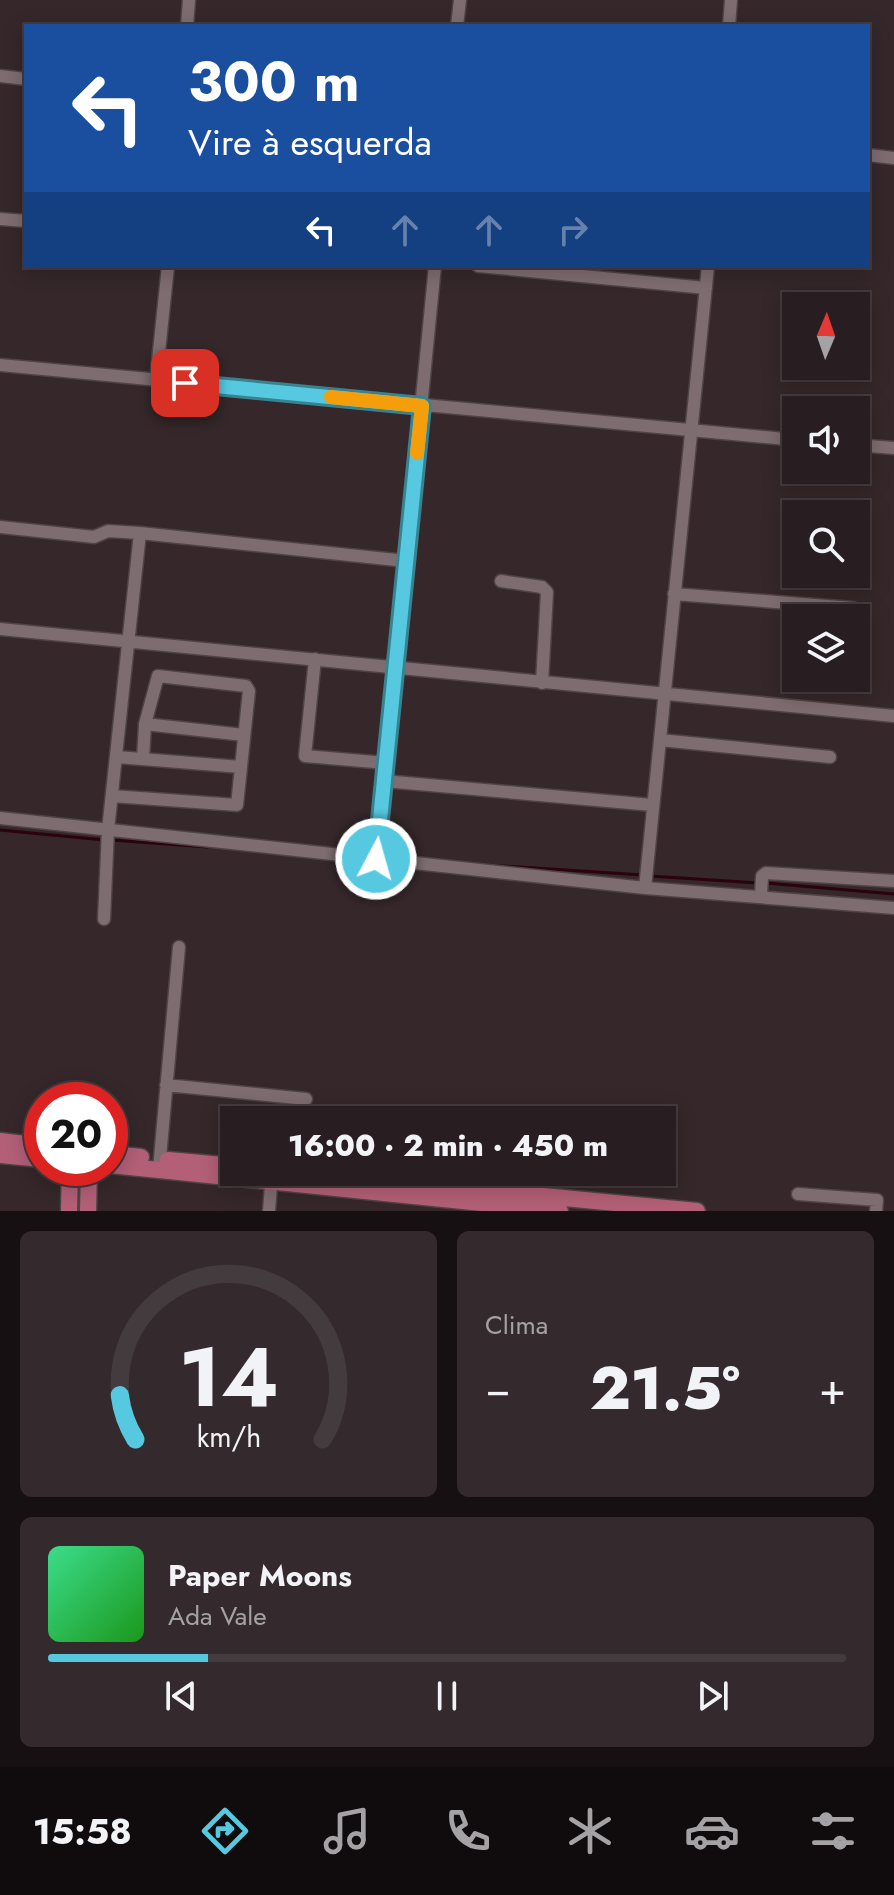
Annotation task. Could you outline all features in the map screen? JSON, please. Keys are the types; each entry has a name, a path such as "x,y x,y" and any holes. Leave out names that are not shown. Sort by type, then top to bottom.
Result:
{"main road":[{"path":"0,1141 24,1144"},
{"path":"0,1155 24,1157"},
{"path":"128,1158 220,1172"},
{"path":"128,1165 220,1166"},
{"path":"69,1211 70,1186"},
{"path":"88,1211 89,1186"},
{"path":"347,1186 507,1203 686,1210"},
{"path":"393,1186 560,1211"}],"lane":[{"path":"187,24 189,0"},
{"path":"457,24 460,0"},
{"path":"722,0 731,0 729,24"},
{"path":"0,76 24,79"},
{"path":"870,155 894,158"},
{"path":"0,219 24,221"},
{"path":"156,380 168,268"},
{"path":"376,859 435,268"},
{"path":"499,268 706,288"},
{"path":"645,888 708,268"},
{"path":"0,365 782,439"},
{"path":"870,446 894,448"},
{"path":"0,527 94,537 108,531 140,533 406,561"},
{"path":"104,919 108,830 140,533"},
{"path":"501,581 542,587 547,592 542,683"},
{"path":"674,594 802,604"},
{"path":"0,629 894,716"},
{"path":"315,659 305,756 386,763"},
{"path":"112,796 237,805 246,686 158,676 145,724 143,759"},
{"path":"145,724 244,735"},
{"path":"660,740 830,757"},
{"path":"117,757 241,767"},
{"path":"384,781 652,805"},
{"path":"0,818 645,888 894,908"},
{"path":"761,896 762,876 766,873 894,881"},
{"path":"160,1164 179,947"},
{"path":"166,1085 306,1099"},
{"path":"269,1211 271,1186"},
{"path":"798,1194 877,1200 876,1211"}],"waterway":[{"path":"0,830 104,840"},
{"path":"111,840 208,847"},
{"path":"487,865 643,875"},
{"path":"650,876 758,883"},
{"path":"766,883 894,894"}],"slow traffic":[{"path":"331,397 422,406 417,453"}],"route":[{"path":"185,383 422,406 376,859"}]}
